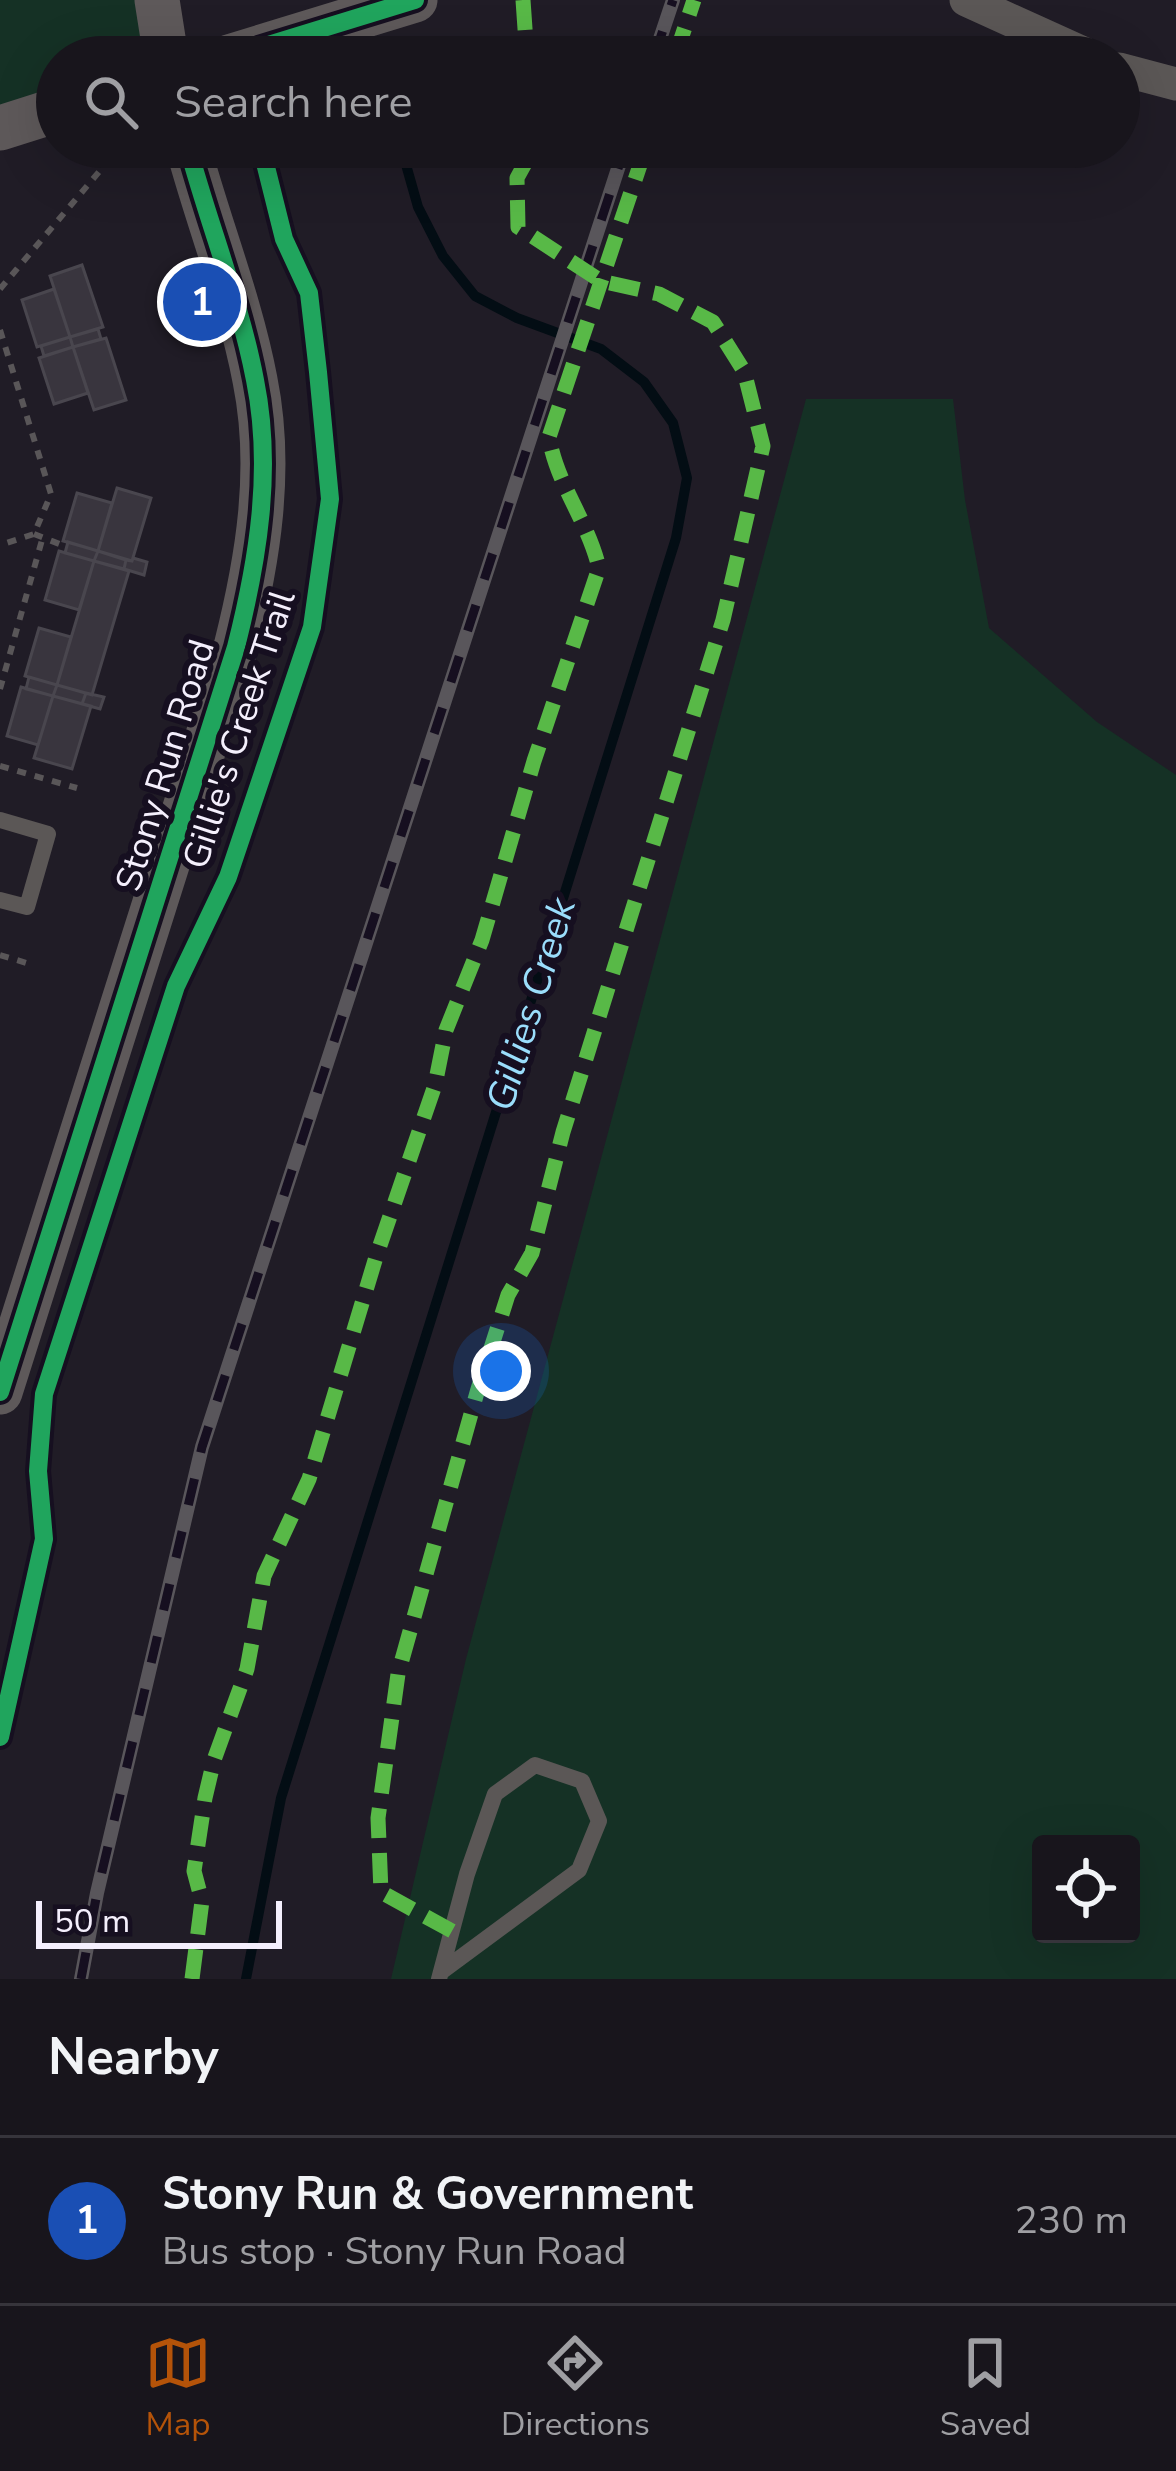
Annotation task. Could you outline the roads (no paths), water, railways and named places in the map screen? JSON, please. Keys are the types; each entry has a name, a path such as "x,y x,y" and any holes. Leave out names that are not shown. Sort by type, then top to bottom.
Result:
{"street":[{"path":"157,0 163,36"},
{"path":"298,36 415,0"},
{"path":"967,0 1010,9 1056,36"},
{"path":"1140,75 1176,84"},
{"path":"0,128 36,117"},
{"name":"Stony Run Road","path":"0,1392 250,590 260,526 263,457 256,381 194,168"}],"lane":[{"path":"0,820 48,834 27,907 0,900"},
{"path":"535,1765 581,1781 599,1821 579,1870 440,1975 495,1794 535,1765"}],"waterway":[{"name":"Gillies Creek","path":"246,1979 281,1798 676,538 687,478 673,423 644,382 601,349 517,318 475,296 443,256 418,207 407,168"}],"railway":[{"path":"661,36 673,0"},
{"path":"81,1979 202,1447 618,168"}],"place":[{"name":"Stony Run & Government","path":"202,302"}]}
